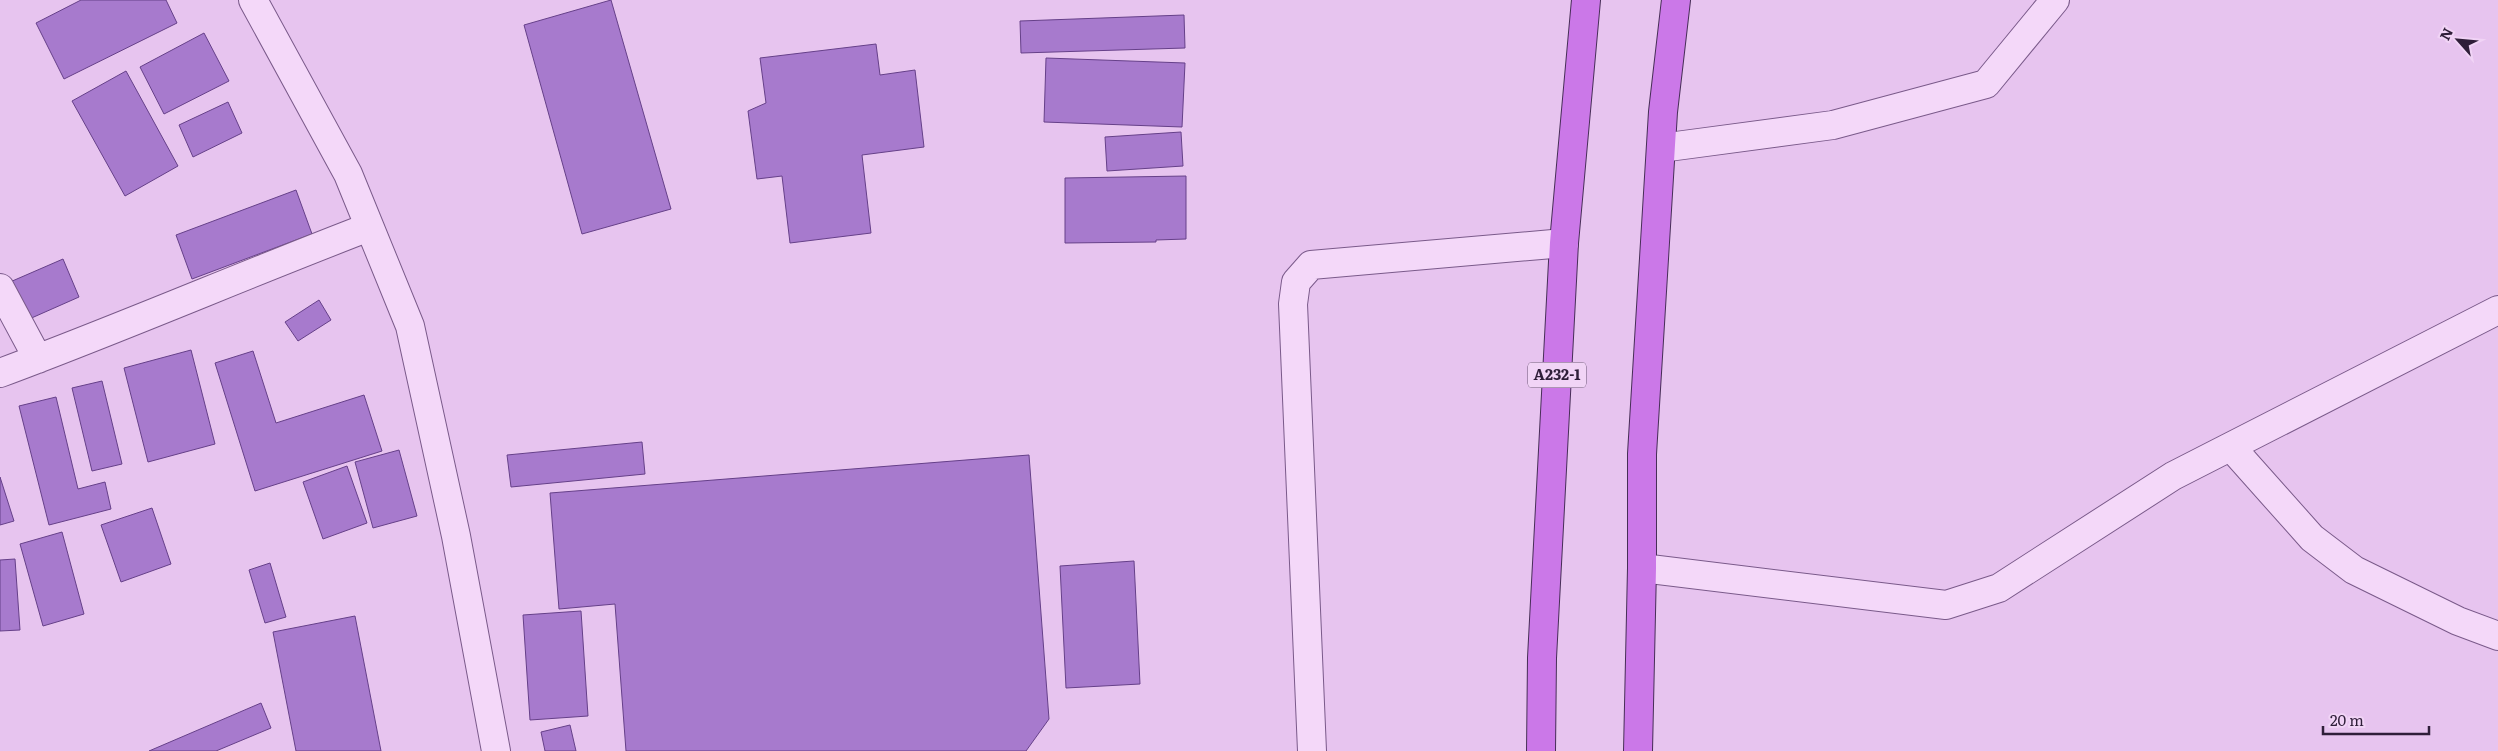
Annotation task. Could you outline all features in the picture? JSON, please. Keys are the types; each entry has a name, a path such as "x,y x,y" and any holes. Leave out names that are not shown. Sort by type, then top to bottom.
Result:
{"highway":[{"name":"A232-1","path":"1541,751 1542,658 1564,244 1586,0"},
{"path":"1638,751 1642,568 1642,454 1661,148 1676,0"}],"street":[{"path":"254,0 348,174 410,326 456,536 496,751"},
{"path":"1661,148 1833,125 1986,84 2055,0"},
{"path":"0,373 121,328 245,275 369,227"},
{"path":"1312,751 1297,425 1293,304 1296,282 1312,265 1564,244"},
{"path":"0,288 38,358"},
{"path":"1642,568 1946,605 1999,588 2173,476 2498,310"},
{"path":"2231,447 2312,538 2354,570 2458,621 2498,636"}],"building":[{"path":"81,0 166,0 177,23 64,79 36,23"},
{"path":"611,0 671,209 582,234 524,25"},
{"path":"1184,15 1185,48 1021,53 1020,21"},
{"path":"204,33 229,81 164,114 140,67"},
{"path":"876,44 880,75 915,70 924,147 862,155 871,233 790,243 782,176 757,179 748,111 766,103 760,58"},
{"path":"1046,58 1185,63 1182,127 1044,122"},
{"path":"126,71 178,166 125,196 72,101"},
{"path":"228,102 242,133 193,157 179,125"},
{"path":"1181,132 1183,166 1107,171 1105,137"},
{"path":"1186,176 1186,239 1156,240 1156,242 1065,243 1065,178"},
{"path":"296,190 312,234 192,279 176,235"},
{"path":"63,259 79,297 27,320 10,282"},
{"path":"319,300 331,320 298,341 285,322"},
{"path":"191,350 215,444 148,462 124,368"},
{"path":"253,351 276,423 364,395 382,451 255,491 215,363"},
{"path":"102,381 122,464 92,471 72,388"},
{"path":"56,397 78,489 105,482 111,509 49,525 19,406"},
{"path":"642,442 645,474 511,487 507,455"},
{"path":"399,450 417,516 373,528 355,462"},
{"path":"1029,455 1049,719 1026,751 626,751 615,604 559,609 550,493"},
{"path":"347,466 367,523 323,539 303,482"},
{"path":"0,477 14,521 0,525"},
{"path":"152,508 171,564 121,582 101,525"},
{"path":"62,532 84,614 43,626 20,544"},
{"path":"15,559 20,630 0,631 0,560"},
{"path":"1134,561 1140,684 1066,688 1060,566"},
{"path":"270,563 286,617 265,623 249,570"},
{"path":"581,611 588,716 530,720 523,615"},
{"path":"355,616 381,751 296,751 273,632"},
{"path":"261,703 271,728 216,751 149,751"},
{"path":"570,725 576,751 545,751 541,732"}]}
